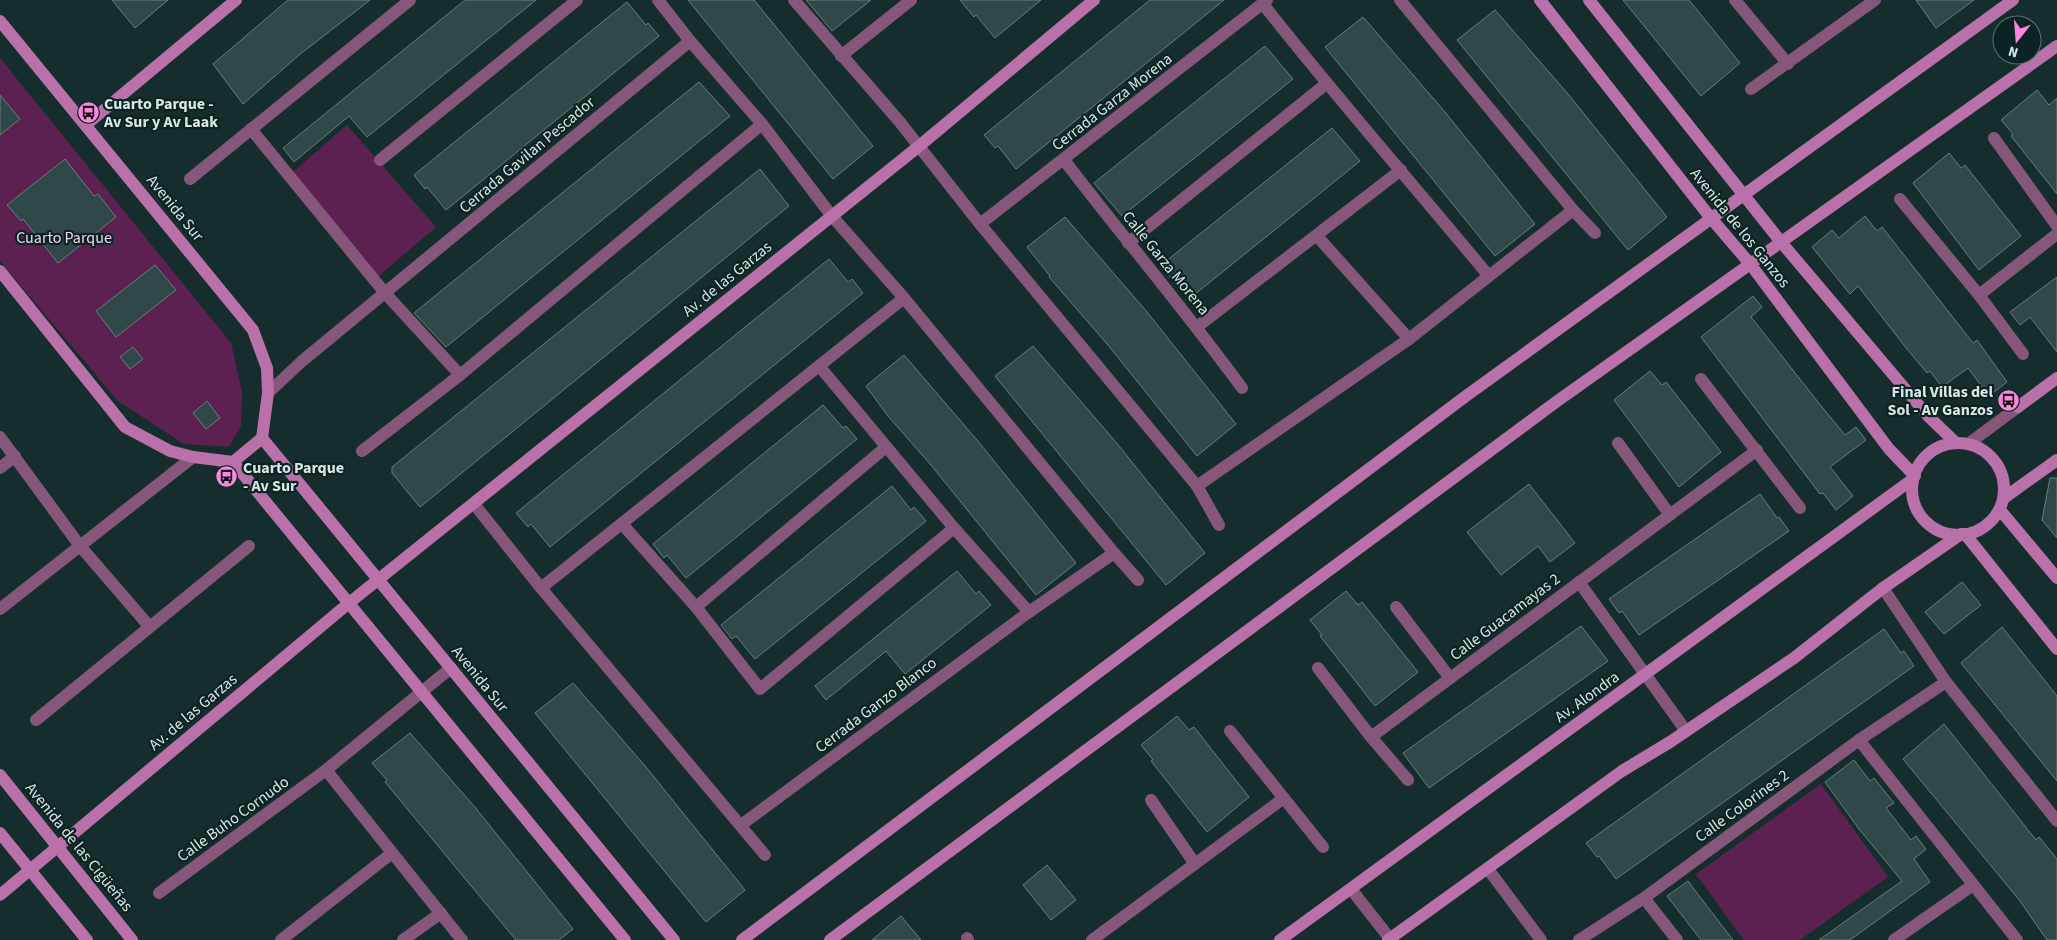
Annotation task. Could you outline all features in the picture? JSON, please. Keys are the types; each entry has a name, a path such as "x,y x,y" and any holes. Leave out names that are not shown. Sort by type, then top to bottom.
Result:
{"main road":[{"path":"87,124 236,0"},
{"name":"Av. de las Garzas","path":"30,870 349,603 918,147 1094,0"},
{"name":"Avenida de los Ganzos","path":"1540,0 1710,218 1751,265 1889,449 1914,478"},
{"name":"Avenida de los Ganzos","path":"1589,0 1781,242 1928,416 1962,443"},
{"path":"742,940 1450,408 2012,0"},
{"name":"Avenida Sur","path":"0,21 87,124 253,330 267,368 268,393 262,438 674,940"},
{"path":"830,940 1556,402 2057,46"},
{"path":"0,271 125,427 170,451 193,457 233,462 625,940"},
{"path":"2018,407 2057,378"},
{"path":"233,462 262,438"},
{"path":"1963,534 1949,534 1928,523 1915,503 1914,478 1924,458 1933,450 1962,443 1989,455 1997,464 2004,486 2002,504 2057,578"},
{"path":"1389,940 1622,771 1686,731 1794,658 1883,588 1963,534 1984,527 2002,504 2057,460"},
{"name":"Av. Alondra","path":"1280,940 1914,478"},
{"path":"1963,534 2057,649"},
{"name":"Avenida de las Cigüeñas","path":"0,775 132,940"},
{"path":"0,833 87,940"},
{"path":"0,894 30,870"}],"street":[{"path":"190,179 410,0"},
{"path":"380,160 577,0"},
{"path":"658,0 690,41 762,124 831,215 904,298 1114,554 1138,580"},
{"path":"794,0 898,122 1197,486 1220,524"},
{"path":"840,56 911,0"},
{"path":"1400,0 1573,210 1595,233"},
{"path":"1735,0 1788,64"},
{"path":"1751,90 1875,0"},
{"name":"Cerrada Garza Morena","path":"980,224 1265,2 1326,84 1401,170 1488,275"},
{"name":"Cerrada Gavilan Pescador","path":"268,393 301,362 690,41"},
{"path":"1128,243 1326,84"},
{"path":"362,451 460,375 762,124"},
{"path":"251,130 385,293 460,375"},
{"path":"1994,138 2057,226"},
{"name":"Calle Garza Morena","path":"1064,160 1128,243 1198,327 1242,388"},
{"path":"1198,327 1401,170"},
{"path":"1900,199 1979,295 2023,354"},
{"path":"1197,486 1409,339 1573,210"},
{"path":"1979,295 2057,234"},
{"path":"1317,236 1409,339"},
{"path":"541,588 820,368 904,298"},
{"path":"820,368 954,528 1029,612"},
{"path":"1701,380 1758,450 1800,508"},
{"path":"1962,443 2018,407"},
{"path":"0,437 80,546 149,626"},
{"path":"1618,443 1670,515"},
{"path":"696,607 886,447"},
{"name":"Calle Guacamayas 2","path":"1371,737 1758,450"},
{"path":"0,468 15,456"},
{"path":"0,609 193,457"},
{"path":"474,504 541,588 742,825 765,855"},
{"path":"623,525 696,607 760,689 954,528"},
{"path":"36,720 248,546"},
{"name":"Cerrada Ganzo Blanco","path":"742,825 1029,612 1114,554"},
{"name":"Calle Guacamayas 2","path":"1580,582 1686,731"},
{"path":"1883,588 1946,682 2057,821"},
{"name":"Calle Guacamayas 2","path":"1396,607 1450,678"},
{"name":"Calle Buho Cornudo","path":"159,893 326,770 451,668"},
{"path":"1318,668 1371,737 1408,780"},
{"name":"Calle Colorines 2","path":"1579,940 1644,898 1859,740 1946,682"},
{"path":"1230,732 1324,847"},
{"path":"1859,740 2017,940"},
{"path":"326,770 462,940"},
{"path":"1092,940 1108,935 1195,864 1284,798"},
{"path":"1150,800 1195,864"},
{"path":"280,940 392,853"},
{"path":"1488,869 1541,940"},
{"path":"1894,940 1973,885"},
{"path":"1351,889 1389,940"},
{"path":"1644,898 1677,940"},
{"path":"403,940 441,913"}],"green space":[{"name":"Cuarto Parque","path":"0,58 231,343 242,392 241,426 229,447 184,444 118,401 0,261"},
{"path":"347,125 436,227 374,280 286,178"},
{"path":"1821,784 1888,877 1800,940 1744,940 1696,874"}],"building":[{"path":"112,0 168,0 135,28"},
{"path":"288,0 370,0 299,55 243,104 213,64"},
{"path":"465,0 536,0 367,137 349,116 294,162 283,148"},
{"path":"688,0 754,0 873,146 833,179"},
{"path":"806,0 871,0 832,31"},
{"path":"960,0 1041,0 995,38 976,15 974,17"},
{"path":"1150,0 1224,0 1016,169 998,146 995,148 984,135"},
{"path":"1623,0 1689,0 1740,63 1701,96"},
{"path":"1916,0 1974,0 1936,28"},
{"path":"627,2 646,25 648,23 659,36 446,210 414,175"},
{"path":"1495,10 1568,94 1667,217 1628,250 1457,40"},
{"path":"1363,17 1445,112 1535,224 1495,256 1325,47"},
{"path":"1265,46 1293,79 1122,216 1094,183"},
{"path":"699,82 730,116 446,347 414,313"},
{"path":"2037,90 2049,105 2057,98 2057,194 2011,136 2013,134 2001,120"},
{"path":"0,95 20,119 0,135"},
{"path":"1332,128 1360,161 1189,299 1160,266"},
{"path":"1949,153 1961,168 1965,165 2021,236 1979,270 1913,183"},
{"path":"65,159 94,196 98,194 116,217 58,263 23,219 21,221 7,205"},
{"path":"760,169 789,206 420,507 392,473 392,467"},
{"path":"1865,216 1877,231 1882,227 1973,343 1977,340 2007,382 1989,396 1968,368 1942,387 1930,371 1927,373 1907,349 1858,286 1850,294 1812,247 1832,230 1839,238"},
{"path":"1065,217 1147,312 1236,424 1197,456 1108,345 1049,277 1027,247"},
{"path":"829,259 848,282 852,279 863,293 550,547 531,524 528,527 516,513"},
{"path":"155,265 176,290 116,337 96,311"},
{"path":"2057,277 2057,352 2030,317 2020,325 2010,312"},
{"path":"1753,296 1762,307 1751,317 1845,435 1856,427 1866,440 1830,467 1853,496 1836,510 1823,493 1820,494 1701,337"},
{"path":"1033,346 1115,441 1205,553 1166,585 995,376"},
{"path":"133,347 143,359 130,369 120,357"},
{"path":"904,355 977,440 1076,563 1036,595 931,465 888,416 866,386"},
{"path":"1650,371 1662,385 1666,382 1721,452 1679,487 1614,400"},
{"path":"207,401 220,418 206,429 193,413"},
{"path":"823,405 843,428 846,426 857,439 686,578 667,555 664,558 653,544"},
{"path":"2050,478 2057,478 2057,538 2042,520"},
{"path":"1529,484 1575,543 1550,562 1538,546 1501,575 1467,532"},
{"path":"892,486 911,510 914,507 926,521 755,659 736,636 732,639 721,625"},
{"path":"1760,494 1789,531 1639,635 1622,611 1619,613 1609,599"},
{"path":"957,571 976,594 979,591 991,605 905,674 886,651 826,700 815,686"},
{"path":"1962,582 1981,605 1944,634 1925,612"},
{"path":"1346,591 1358,605 1362,602 1418,672 1375,706 1320,636 1322,635 1310,620"},
{"path":"1581,626 1608,661 1429,788 1403,753"},
{"path":"2002,627 2057,696 2057,781 1961,663"},
{"path":"1884,629 1901,653 1904,651 1914,666 1616,879 1599,856 1597,857 1586,843"},
{"path":"573,683 646,767 745,890 706,922 535,713"},
{"path":"1177,716 1189,730 1194,727 1249,797 1207,832 1151,761 1153,760 1141,745"},
{"path":"1944,724 2036,840 2039,837 2057,859 2057,940 2047,940 2020,901 1903,759"},
{"path":"410,733 474,806 573,929 559,940 516,940 385,782 387,780 372,763"},
{"path":"1854,760 1870,781 1874,778 1894,803 1886,808 1911,840 1916,836 1926,849 1914,859 1930,882 1850,940 1819,940 1902,881 1859,829 1825,782"},
{"path":"1047,865 1076,900 1051,920 1023,885"},
{"path":"1688,881 1733,940 1701,940 1667,896"},
{"path":"901,916 921,940 872,940"}],"place":[{"name":"Cuarto Parque - Av Sur y Av Laak","path":"88,113"},
{"name":"Final Villas del Sol - Av Ganzos","path":"2009,401"},
{"name":"Cuarto Parque - Av Sur","path":"227,477"}]}
